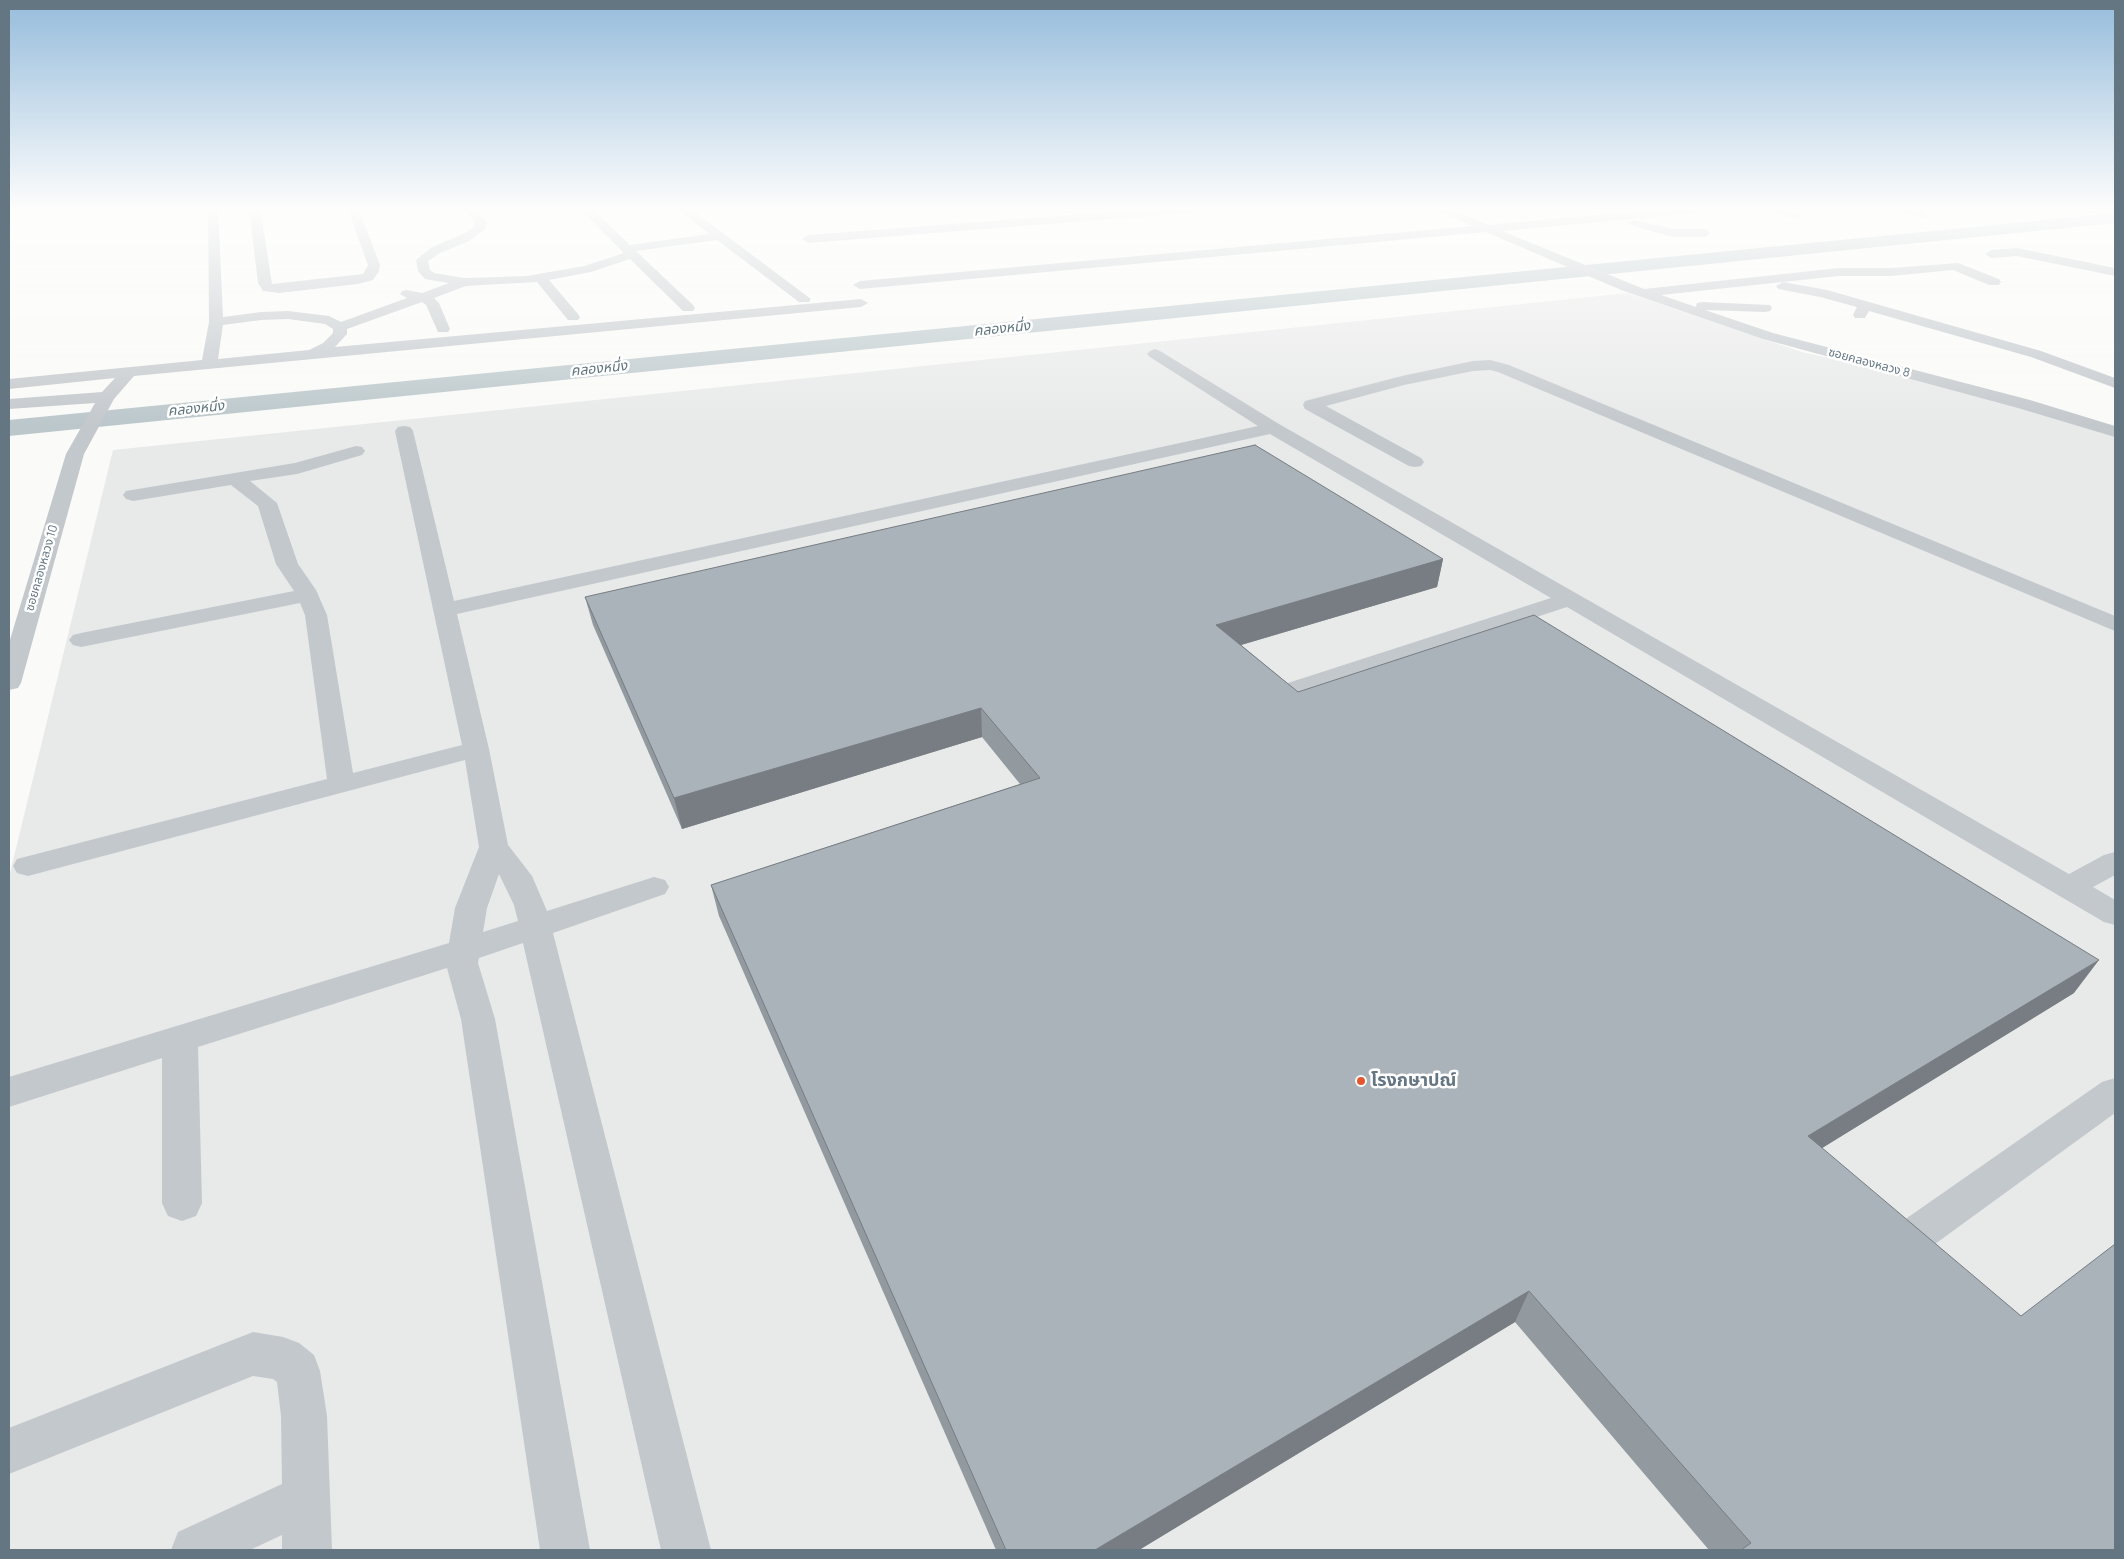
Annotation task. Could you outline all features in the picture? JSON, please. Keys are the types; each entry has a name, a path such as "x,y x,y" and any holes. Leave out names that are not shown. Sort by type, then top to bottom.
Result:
{"street":[{"path":"209,364 216,322 215,280"},
{"path":"265,280 268,288 279,289 359,280"},
{"path":"421,280 397,290 424,296 432,302 443,329"},
{"path":"452,280 465,282 508,280"},
{"path":"542,280 574,317"},
{"path":"659,280 688,308"},
{"path":"779,280 804,298"},
{"path":"860,285 919,280"},
{"name":"ซอยคลองหลวง 8","path":"1609,280 1768,336 2024,404 2115,432"},
{"path":"1641,292 1760,280"},
{"path":"1988,280 1994,282"},
{"path":"1747,281 1805,290 1862,310 2036,354 2115,383"},
{"path":"340,327 465,282"},
{"path":"9,384 861,303"},
{"path":"312,317 339,307"},
{"path":"1683,307 1765,308"},
{"path":"216,322 261,316 312,317 329,320 340,327"},
{"path":"312,354 328,346 340,334 340,327"},
{"path":"1155,354 1273,428 2115,914"},
{"path":"1415,462 1311,405 1416,378 1482,364 1503,368 2115,624"},
{"path":"1393,366 1416,378"},
{"name":"ซอยคลองหลวง 10","path":"9,682 75,454 106,400 129,372"},
{"path":"1490,381 1519,375"},
{"path":"9,404 106,400"},
{"path":"445,610 1273,428"},
{"path":"404,431 476,749 494,847 517,876 530,905 686,1550"},
{"path":"134,495 297,468 356,451"},
{"path":"234,478 267,503 287,564 296,575 316,615 342,784"},
{"path":"82,640 307,595"},
{"path":"1253,702 1570,599"},
{"path":"28,866 476,749"},
{"path":"494,847 471,908 462,962 478,1019 565,1550"},
{"path":"2070,887 2115,862"},
{"path":"9,1092 180,1041 535,928 654,887"},
{"path":"180,1041 182,1202"},
{"path":"1921,1231 2115,1094"},
{"path":"9,1451 253,1354 283,1360 298,1371 304,1416 307,1550"},
{"path":"196,1550 306,1498"}],"shaded area":[{"path":"1628,293 1802,352 1985,394 2115,435 2115,1550 9,1550 9,877 113,450"}],"building":[{"name":"โรงกษาปณ์","path":"1255,445 1443,559 1216,625 1298,692 1534,615 2099,960 1808,1136 2021,1316 2115,1244 2115,1550 1741,1550 1751,1543 1529,1291 1095,1550 1006,1550 711,885 1040,778 981,708 674,798 585,597"}],"waterway":[{"name":"คลองหนึ่ง","path":"9,428 1496,280"}],"place":[{"name":"โรงกษาปณ์","path":"1361,1081"}]}
